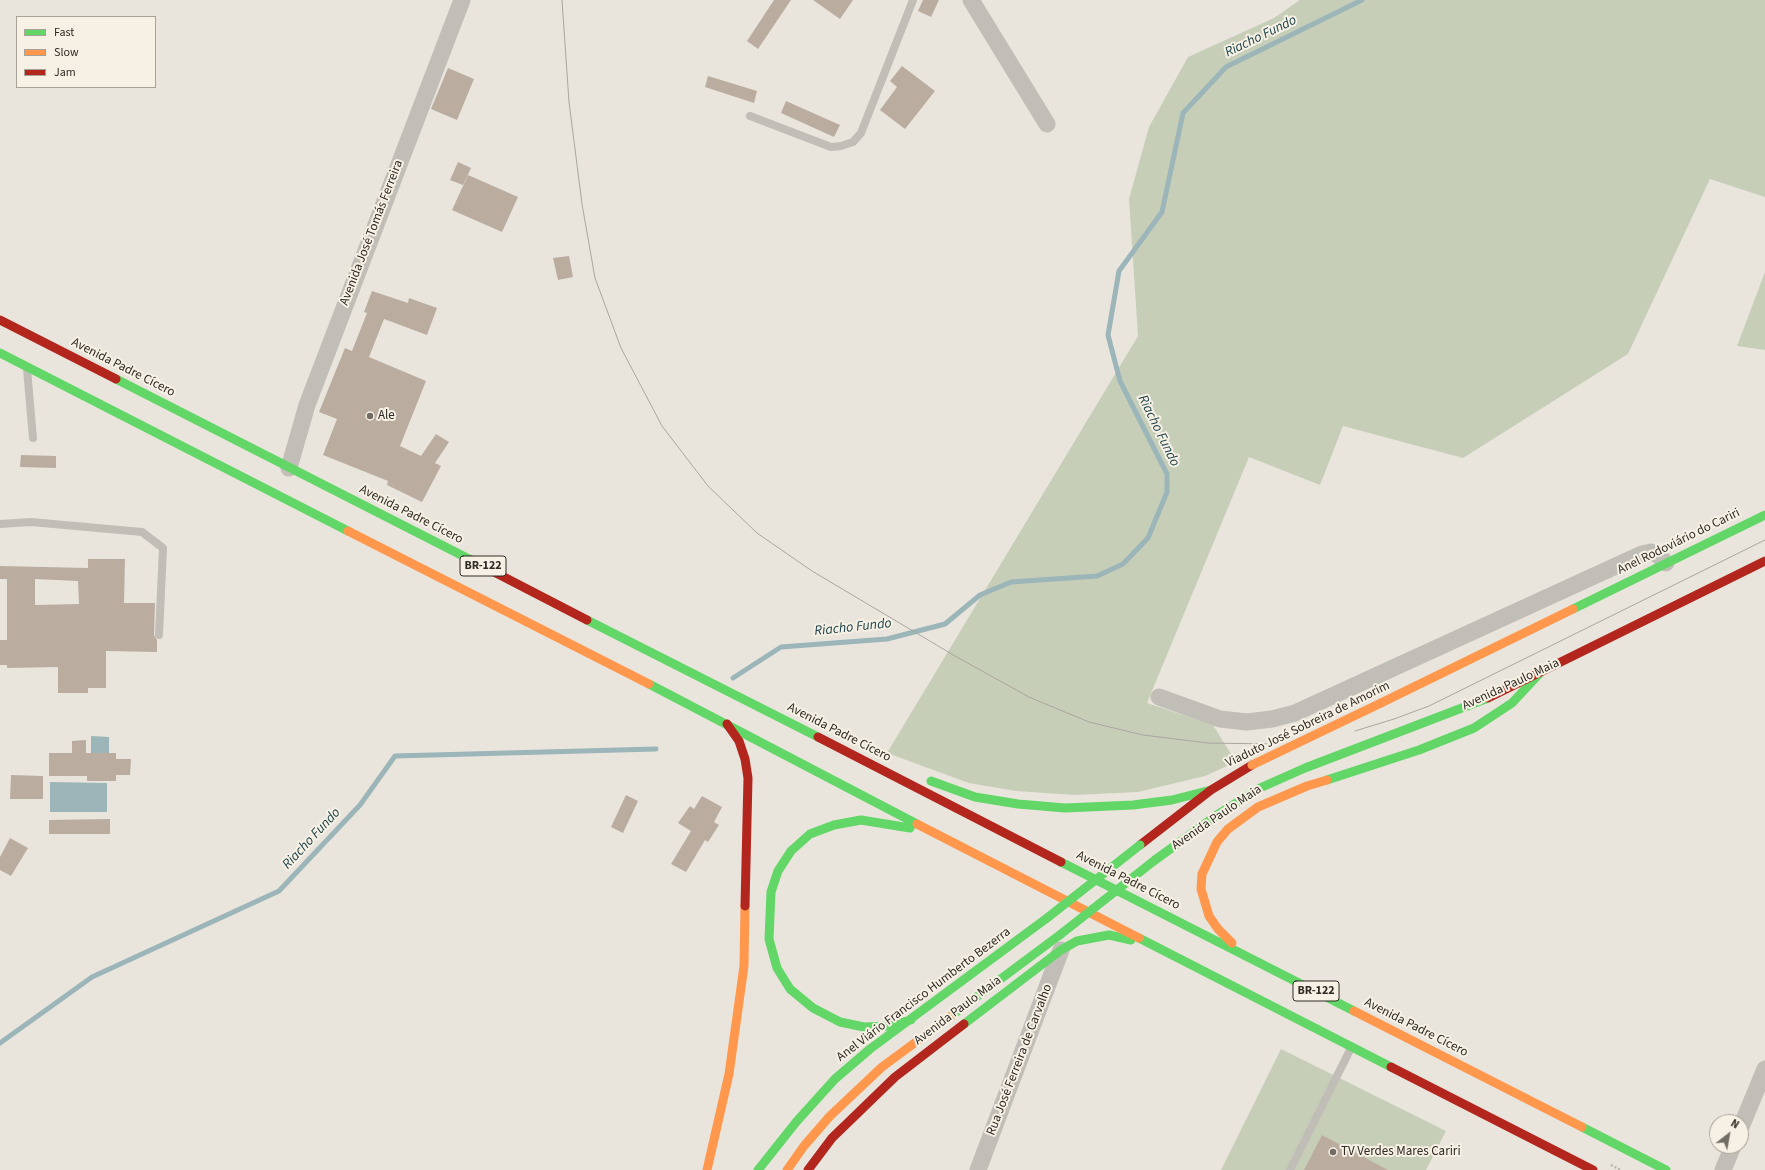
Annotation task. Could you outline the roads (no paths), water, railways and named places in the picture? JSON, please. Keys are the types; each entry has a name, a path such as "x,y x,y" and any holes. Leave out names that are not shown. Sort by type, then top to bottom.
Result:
{"main road":[{"name":"Avenida Padre Cícero","path":"0,320 1666,1170"},
{"name":"BR-122","path":"0,353 727,724 950,842 1155,945 1593,1170"},
{"name":"Anel Rodoviário do Cariri","path":"1604,593 1765,515"},
{"name":"Avenida Paulo Maia","path":"787,1170 804,1146 830,1116 882,1067 1061,942 1155,860 1220,813 1260,788 1305,768 1486,699 1765,561"},
{"name":"Viaduto José Sobreira de Amorim","path":"1048,918 1140,846 1167,822 1211,790 1252,765 1604,593"},
{"path":"1243,954 1218,929 1209,916 1201,889 1202,874 1208,858 1217,842 1228,829 1258,807 1307,786 1419,750 1474,728 1512,703 1541,672"},
{"path":"707,1170 729,1074 744,966 748,778 745,759 739,741 727,724"},
{"path":"864,760 887,762"},
{"path":"923,778 974,797 1018,804 1066,808 1133,805 1172,800 1211,790"},
{"path":"910,1020 887,1026 864,1027 840,1022 813,1008 790,989 777,968 769,939 771,892 778,871 790,851 810,834 834,825 861,820 902,825 950,842"},
{"name":"Anel Viário Francisco Humberto Bezerra","path":"758,1170 797,1121 835,1079 870,1049 1048,918"},
{"path":"808,1170 832,1138 896,1077 1061,942 1077,941 1109,935 1155,945"}],"street":[{"name":"Avenida José Tomás Ferreira","path":"289,468 307,405 462,0"},
{"path":"971,0 1048,124"},
{"path":"1159,698 1220,719 1247,722 1272,719 1295,713 1642,554 1651,552 1658,555 1666,563"},
{"name":"Rua José Ferreira de Carvalho","path":"978,1170 1061,942"},
{"path":"1746,1114 1765,1068"},
{"path":"1723,1170 1730,1154"}],"lane":[{"path":"750,116 831,147 841,146 853,142 861,133 913,0"},
{"path":"26,366 33,438"},
{"path":"0,524 31,522 142,532 162,548 159,635"},
{"path":"1290,1170 1352,1047"}],"water":[{"path":"91,736 109,737 109,754 91,753"},
{"path":"50,782 107,783 107,812 50,812"}],"waterway":[{"name":"Riacho Fundo","path":"733,678 781,647 887,639 945,624 980,595 1011,582 1097,576 1123,564 1148,538 1167,492 1167,474 1120,381 1108,335 1119,271 1162,212 1183,113 1226,67 1362,0"},
{"name":"Riacho Fundo","path":"0,1043 92,977 279,891 360,805 395,756 656,749"}],"tram line":[{"path":"562,0 569,102 582,204 595,278 621,348 662,426 708,486 757,533 812,571 955,656 1029,697 1089,722 1143,735 1208,743 1271,744"},
{"path":"1355,731 1429,706 1765,540"}],"place":[{"name":"Ale","path":"370,416"},
{"name":"TV Verdes Mares Cariri","path":"1333,1152"}]}
